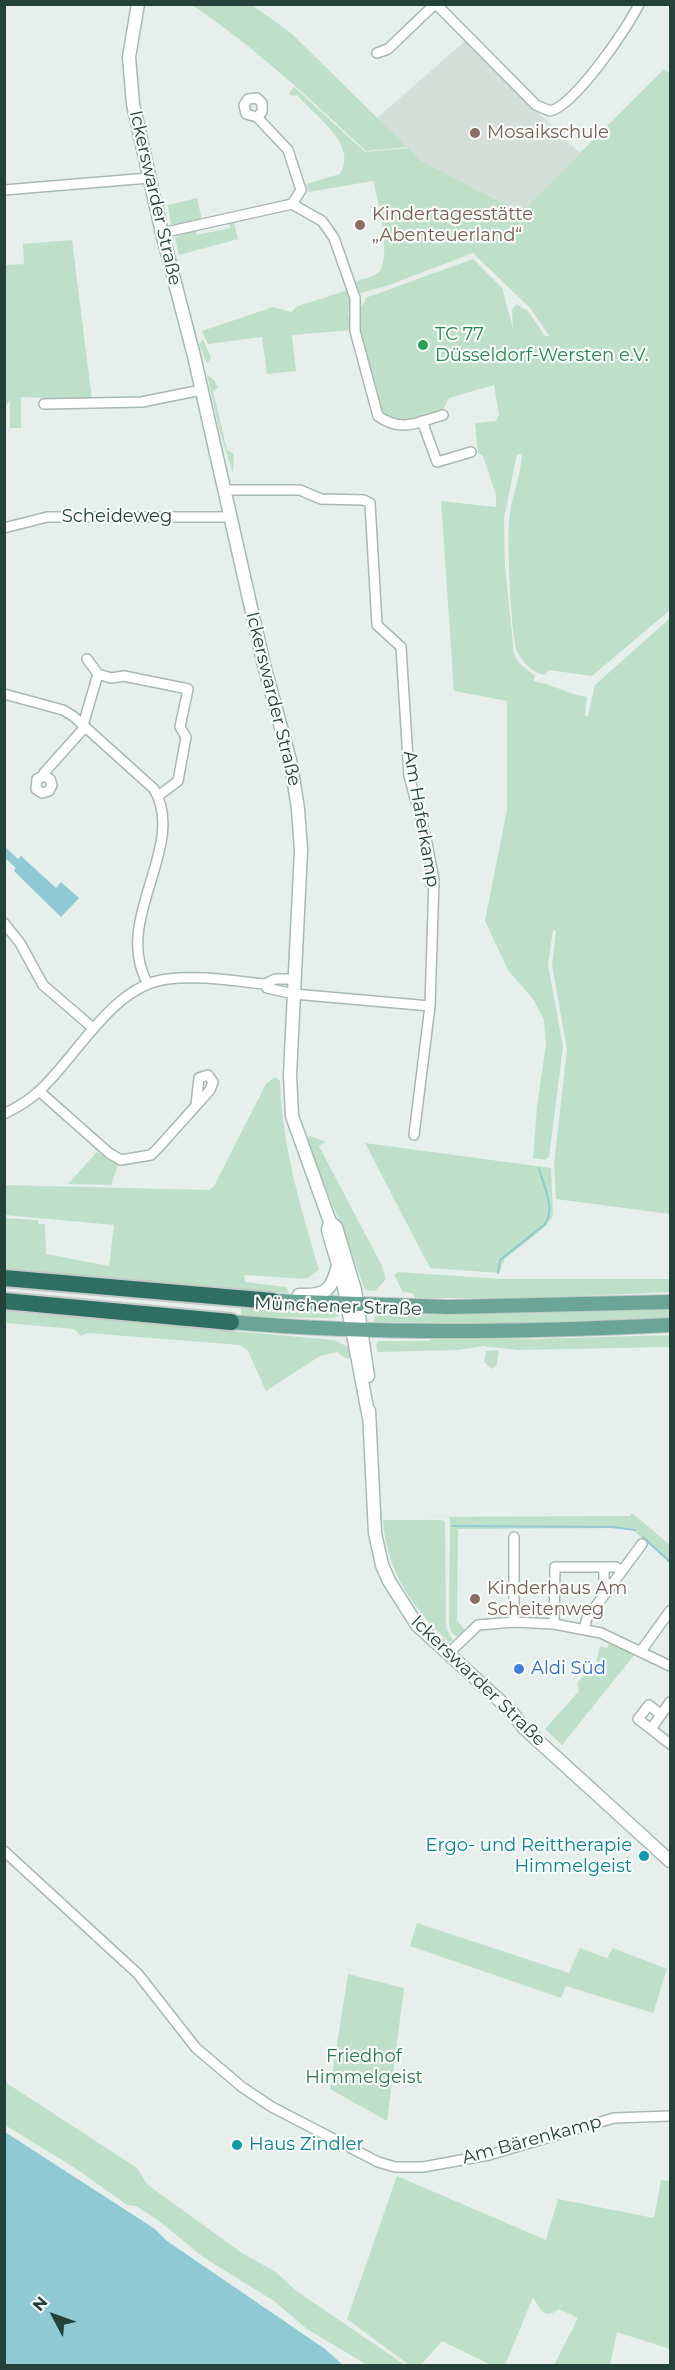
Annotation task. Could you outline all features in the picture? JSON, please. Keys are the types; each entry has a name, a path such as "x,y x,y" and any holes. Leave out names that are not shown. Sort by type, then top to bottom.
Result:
{"highway":[{"name":"Münchener Straße","path":"4,1278 272,1301"},
{"name":"Münchener Straße","path":"4,1300 231,1322"}],"main road":[{"name":"Ickerswarder Straße","path":"138,4 130,45 129,81 149,178 225,490 264,665 291,764 301,850 294,979 291,1110 330,1222 336,1227 369,1387 375,1533 382,1565 408,1614 670,1861"},
{"name":"Ickerswarder Straße","path":"330,1222 328,1230 352,1304"},
{"path":"272,1301 284,1296 322,1293 332,1284 338,1264"},
{"name":"Münchener Straße","path":"272,1301 448,1307 670,1302"},
{"name":"Münchener Straße","path":"231,1322 356,1328 472,1330 670,1325"}],"street":[{"path":"377,52 388,49 435,4 536,105 550,111 560,107 591,74 622,34 639,4"},
{"path":"257,117 291,154 301,190 292,204"},
{"path":"4,190 149,178"},
{"path":"162,233 292,204 322,221 334,238 355,298 355,332 378,416 390,424 403,426 443,414"},
{"path":"44,404 142,402 201,390"},
{"path":"422,421 437,462 471,452"},
{"name":"Am Haferkamp","path":"225,490 300,490 321,499 364,500 369,503 377,625 401,647 409,776 426,838 434,880 430,1006 414,1135"},
{"name":"Scheideweg","path":"4,528 47,517 231,517"},
{"path":"87,659 98,674 111,678 124,676 188,689 180,727 186,737 178,781 158,796"},
{"path":"44,776 44,772 84,726 98,674"},
{"path":"4,694 63,710 154,789 158,796 164,828 137,935 139,963 148,984"},
{"path":"4,923 20,943 44,985 93,1028"},
{"path":"4,1114 39,1091 93,1028 122,1002 148,984 168,979 193,978 265,984 275,979 294,979"},
{"path":"265,984 267,988 294,994 430,1006"},
{"path":"39,1091 121,1160 151,1155 196,1105"},
{"path":"514,1537 514,1622"},
{"path":"584,1629 587,1618 642,1544"},
{"path":"554,1624 555,1567 616,1567 621,1571"},
{"path":"604,1567 604,1581 610,1586"},
{"path":"641,1651 670,1611"},
{"path":"448,1654 478,1625 514,1622 554,1624 584,1629 618,1640 670,1666"},
{"path":"651,1728 670,1702"},
{"path":"661,1714 649,1705 638,1719 670,1744"},
{"name":"Am Bärenkamp","path":"4,1851 138,1974 196,2048 242,2087 272,2107 358,2153 395,2167 423,2167 489,2155 614,2118 670,2116"}],"shaded area":[{"name":"Mosaikschule","path":"465,41 580,153 521,212 420,160 377,118"}],"green space":[{"path":"192,5 252,5 291,33 407,147 366,151 260,56"},
{"path":"664,69 670,73 670,610 592,676 549,670 544,675 536,672 525,663 517,651 510,588 509,522 522,454 517,454 504,518 505,566 514,654 520,664 535,676 533,681 587,697 585,716 588,716 595,685 670,618 670,1214 556,1199 554,1164 567,1050 552,965 556,931 553,930 548,965 563,1047 549,1157 545,1160 533,1158 537,1106 546,1045 544,1020 533,999 508,970 485,921 507,810 507,701 454,691 441,501 496,507 496,495 483,456 478,453 475,423 496,421 499,415 494,385 449,398 443,410 406,422 378,413 355,321 358,309 366,301 365,298 473,259 502,288 513,328 512,310 516,304 528,311 545,336 549,336 531,309 473,253 389,285 358,294 354,282 378,273 383,264 384,240 373,181 309,192 306,184 340,174 344,163 344,152 332,131 323,121 297,95 291,96 289,93 294,87 365,152 408,148 420,160 521,212"},
{"path":"197,198 202,220 171,225 168,205"},
{"path":"233,219 238,239 179,255 175,238 195,229 197,235 230,228 229,221"},
{"path":"72,240 92,400 21,397 21,428 10,428 10,400 7,405 5,404 5,265 24,264 23,244"},
{"path":"348,290 352,304 348,312 352,330 292,335 296,371 267,374 262,337 208,344 202,331 273,307 291,312 298,306"},
{"path":"203,339 211,358 207,364 199,344"},
{"path":"207,375 214,380 218,388 213,391 227,450 234,454 233,473 219,429"},
{"path":"275,1077 280,1081 288,1153 319,1270 306,1279 244,1275 245,1282 286,1287 289,1293 81,1278 5,1269 4,1218 38,1220 38,1224 45,1224 46,1254 109,1266 114,1225 5,1215 5,1185 209,1190 214,1186 266,1084"},
{"path":"310,1136 326,1142 319,1146 382,1266 386,1279 375,1291 366,1290 363,1285 307,1138"},
{"path":"365,1143 551,1168 553,1216 547,1225 505,1259 499,1273 430,1268"},
{"path":"97,1152 118,1165 111,1185 68,1184"},
{"path":"398,1272 503,1279 670,1279 670,1292 538,1298 415,1298 412,1293 403,1292 394,1275"},
{"path":"241,1306 332,1310 340,1316 332,1318 241,1317"},
{"path":"670,1308 670,1319 522,1324 374,1322 375,1316"},
{"path":"4,1311 334,1340 350,1348 353,1359 345,1358 337,1352 320,1356 266,1391 248,1351 240,1345 87,1333 81,1336 74,1329 5,1323"},
{"path":"670,1335 670,1347 518,1350 484,1346 458,1350 378,1352 376,1344 378,1341 430,1341 431,1338 536,1339"},
{"path":"499,1350 497,1365 492,1369 484,1362 486,1351"},
{"path":"632,1513 670,1545 670,1563 631,1528 458,1529 457,1620 465,1630 457,1637 451,1632 449,1624 450,1517 383,1517 630,1516"},
{"path":"383,1520 441,1520 445,1522 446,1627 453,1641 449,1642 436,1629 404,1588 390,1556"},
{"path":"609,1643 635,1654 562,1745 545,1729 579,1691 577,1683 596,1662 600,1646 607,1648"},
{"path":"417,1923 569,1973 580,1948 607,1958 613,1948 667,1969 653,2013 566,1986 561,1998 410,1946"},
{"name":"Friedhof Himmelgeist","path":"348,1974 404,1988 387,2121 330,2089"},
{"path":"5,2082 137,2168 148,2185 242,2253 276,2272 295,2290 405,2365 367,2365 307,2329 274,2301 203,2257 158,2220 136,2206 127,2205 75,2168 5,2125"},
{"path":"397,2176 546,2240 558,2199 654,2218 661,2180 670,2181 670,2349 617,2332 610,2365 554,2365 578,2318 559,2309 554,2313 545,2313 533,2297 505,2365 491,2365 442,2341 421,2365 409,2365 347,2319"}],"water":[{"path":"5,847 18,859 21,856 56,888 61,882 79,898 61,917 14,871 16,868 5,858"},
{"path":"5,2132 155,2229 167,2241 325,2349 343,2365 5,2365"}],"waterway":[{"path":"498,1273 500,1260 544,1225 548,1219 549,1205 539,1168"},
{"path":"453,1526 612,1527 635,1530"},
{"path":"643,1537 670,1562"}],"place":[{"name":"Mosaikschule","path":"475,133"},
{"name":"Kindertagesstätte „Abenteuerland“","path":"360,225"},
{"name":"TC 77 Düsseldorf-Wersten e.V.","path":"423,345"},
{"name":"Kinderhaus Am Scheitenweg","path":"475,1599"},
{"name":"Aldi Süd","path":"519,1669"},
{"name":"Ergo- und Reittherapie Himmelgeist","path":"644,1856"},
{"name":"Haus Zindler","path":"237,2145"}]}
